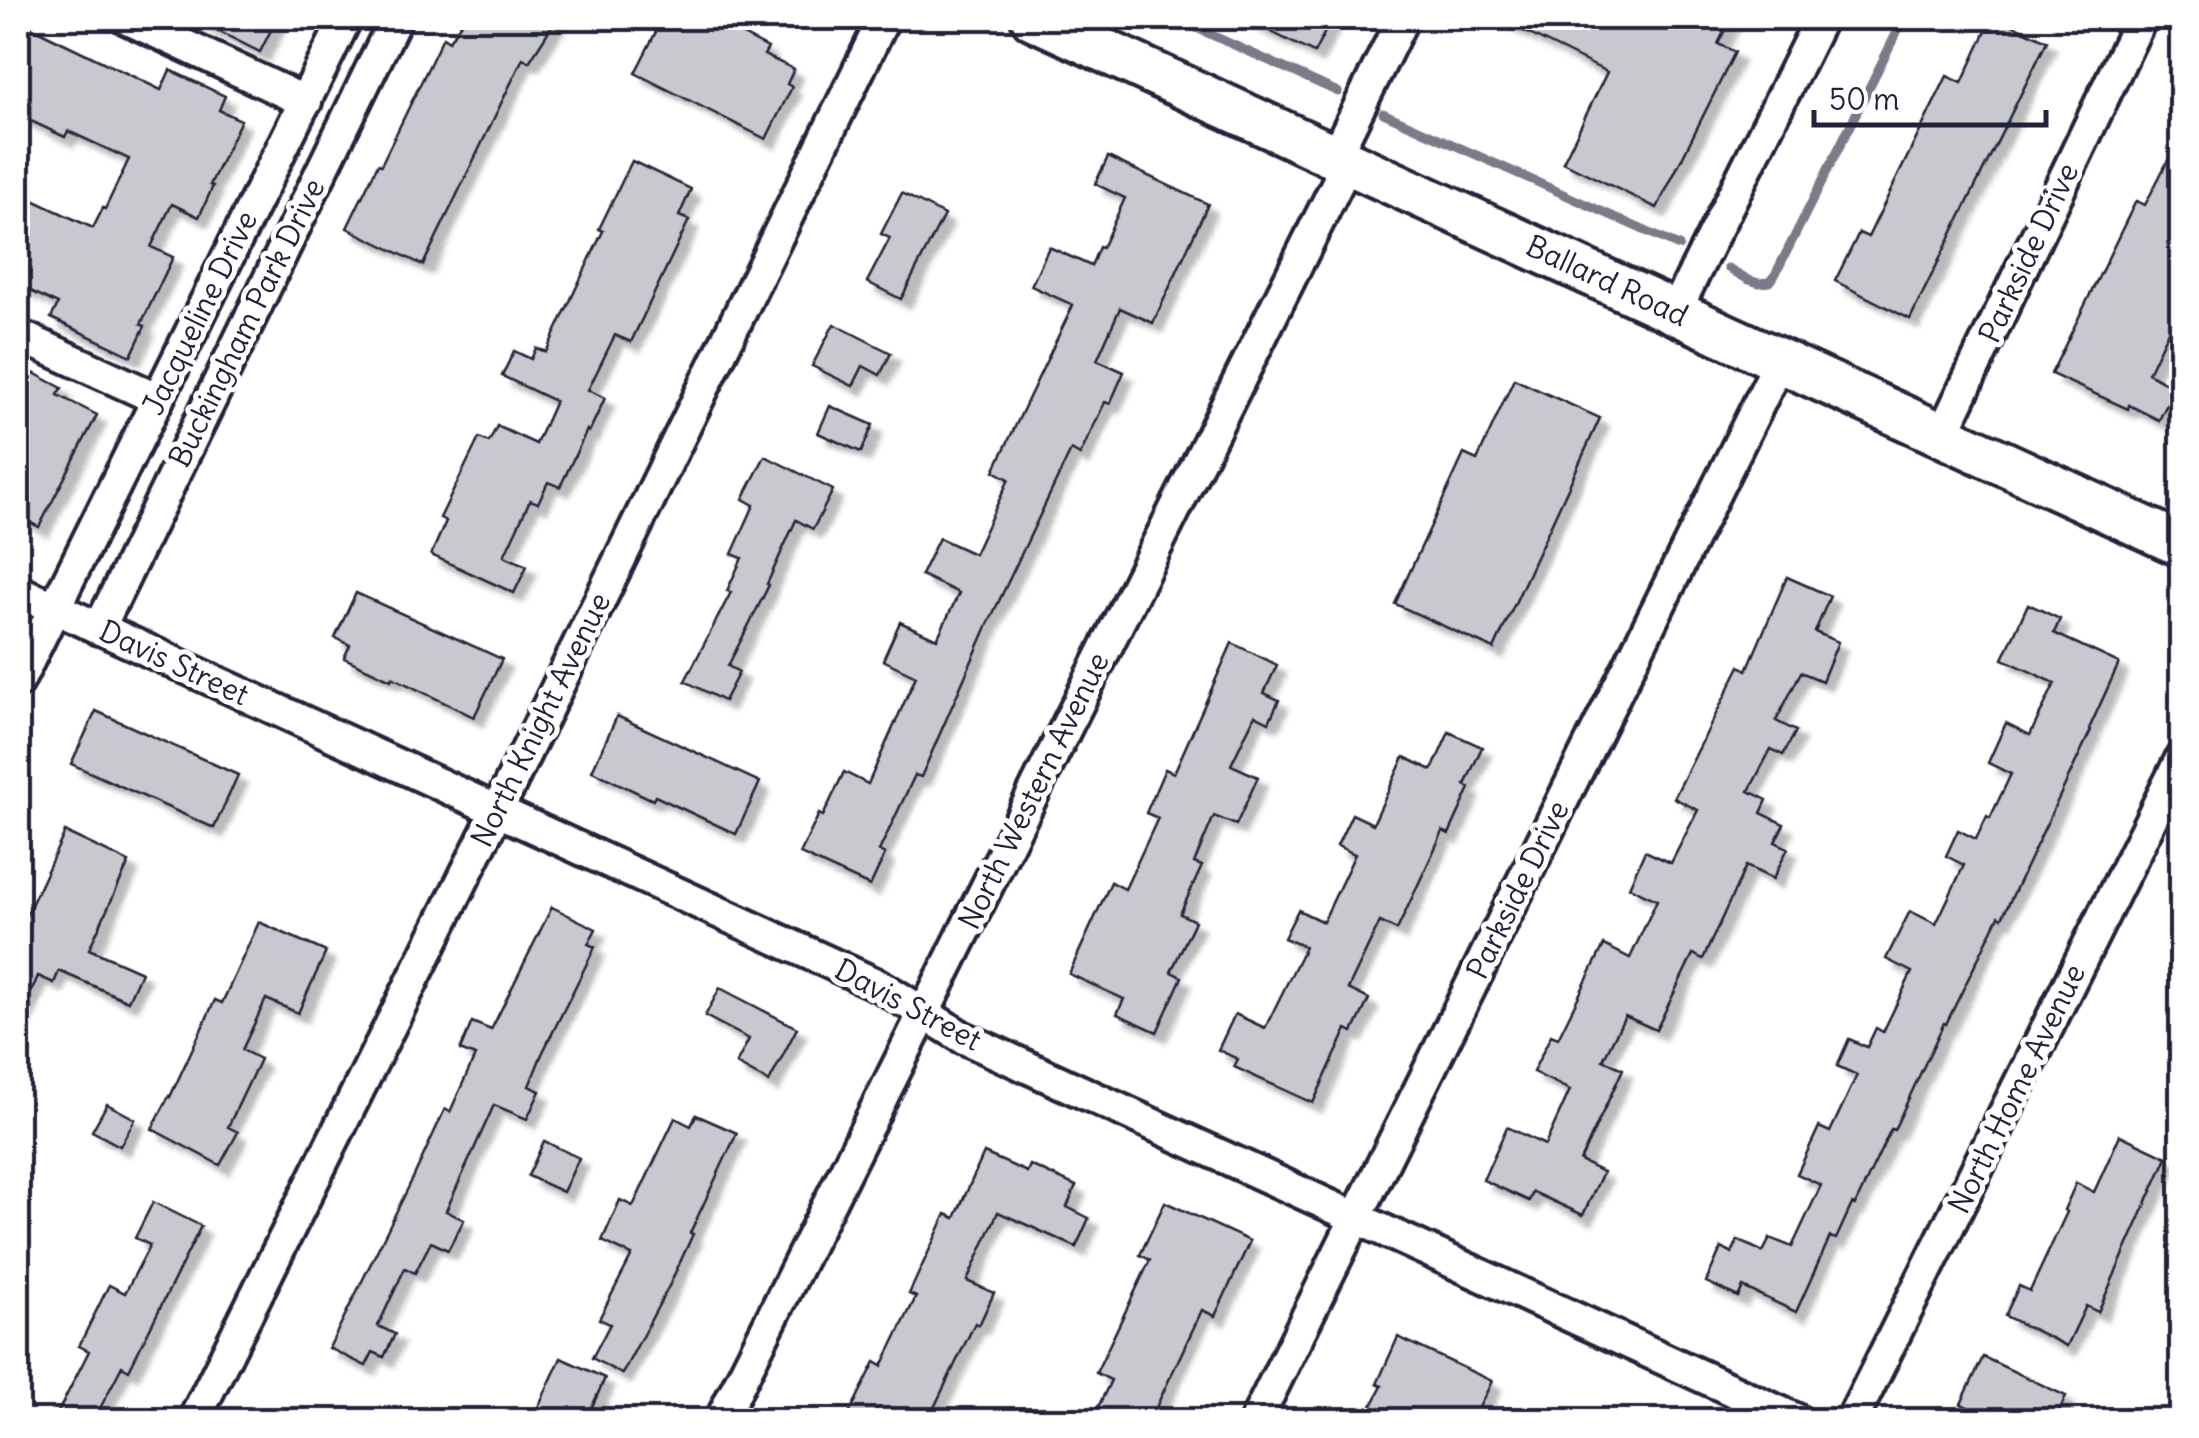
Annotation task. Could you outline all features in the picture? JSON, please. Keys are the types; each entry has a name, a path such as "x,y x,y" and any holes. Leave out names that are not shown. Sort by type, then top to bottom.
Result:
{"street":[{"path":"126,18 306,102"},
{"name":"Jacqueline Drive","path":"18,682 346,18"},
{"name":"Buckingham Park Drive","path":"99,629 396,18"},
{"name":"North Knight Avenue","path":"194,1420 498,811 884,18"},
{"name":"Ballard Road","path":"1033,18 2182,545"},
{"name":"North Western Avenue","path":"720,1420 924,1013 1341,159 1403,18"},
{"path":"1675,312 1821,18"},
{"name":"Parkside Drive","path":"1942,435 2141,18"},
{"path":"18,335 158,399"},
{"name":"Parkside Drive","path":"1256,1420 1780,360"},
{"name":"Davis Street","path":"18,591 882,987 962,1037 1798,1420"},
{"name":"North Home Avenue","path":"1852,1420 2182,757"}],"building":[{"path":"192,18 277,18 260,52"},
{"path":"464,18 557,18 529,62 523,58 423,265 347,228 443,37 449,41"},
{"path":"663,18 710,18 768,48 764,55 794,69 787,84 792,87 766,139 635,73"},
{"path":"1243,18 1332,18 1314,53"},
{"path":"1497,18 1731,18 1718,44 1735,52 1657,208 1563,162 1607,72"},
{"path":"1992,18 2047,41 1910,319 1835,281 1859,233 1868,237 1947,76 1962,83"},
{"path":"18,21 161,90 170,70 225,96 219,110 241,120 199,217 172,204 151,247 173,257 141,324 145,326 131,356 51,318 58,304 18,285 18,193 93,228 129,159 68,131 65,137 18,115"},
{"path":"2182,133 2182,302 2148,373 2175,388 2159,420 2051,374 2136,201 2145,205"},
{"path":"1108,157 1208,204 1153,323 1120,308 1097,360 1124,372 1080,455 1071,450 921,777 915,775 879,851 885,854 870,886 800,854 844,772 868,784 916,676 883,660 900,622 937,639 959,593 921,575 939,538 974,554 1009,479 994,471 1073,305 1031,286 1049,247 1091,266 1099,247 1102,248 1125,198 1095,184"},
{"path":"632,161 691,189 679,216 689,220 631,342 615,335 588,390 605,398 560,487 548,482 538,503 530,500 504,556 527,566 514,593 431,555 446,521 440,518 479,438 489,442 497,426 536,444 555,401 502,376 514,351 531,359 536,348 546,352"},
{"path":"902,193 944,215 901,299 867,282 890,238 881,234"},
{"path":"834,324 891,353 880,375 863,366 853,386 812,366"},
{"path":"26,369 62,388 58,395 97,415 39,527 18,516 18,385"},
{"path":"1514,379 1600,418 1494,649 1395,604 1464,454 1477,460"},
{"path":"830,406 873,425 861,452 818,433"},
{"path":"765,456 833,490 813,529 796,520 728,666 739,672 724,701 685,681 731,592 727,591 742,558 732,554 754,505 743,499"},
{"path":"1787,577 1830,596 1815,632 1838,642 1822,681 1801,672 1776,721 1796,731 1783,755 1771,749 1749,791 1767,800 1761,813 1784,824 1775,842 1788,848 1773,879 1746,866 1703,959 1693,954 1656,1030 1625,1016 1603,1060 1623,1069 1580,1161 1603,1172 1583,1215 1533,1192 1529,1201 1483,1180 1507,1127 1545,1145 1570,1090 1533,1072 1551,1035 1558,1038 1604,945 1630,958 1657,900 1629,887 1645,851 1671,863 1698,810 1674,798 1740,666 1747,670"},
{"path":"356,593 502,659 474,717 344,658 350,645 335,638"},
{"path":"2028,604 2060,619 2054,633 2119,663 2091,730 2002,918 1999,916 1944,1023 1855,1205 1852,1204 1836,1239 1830,1237 1796,1312 1743,1287 1738,1297 1706,1282 1721,1248 1732,1253 1738,1240 1763,1252 1770,1238 1792,1247 1821,1185 1797,1174 1819,1127 1830,1132 1857,1075 1837,1066 1849,1039 1867,1047 1876,1028 1883,1032 1912,972 1886,959 1910,911 1936,924 1964,865 1946,856 1958,830 1976,839 2011,774 1988,763 2006,723 2030,735 2055,683 2003,659"},
{"path":"1232,643 1277,665 1264,693 1279,700 1269,722 1255,715 1231,765 1258,777 1236,825 1214,816 1194,863 1202,866 1180,914 1195,921 1171,972 1182,977 1157,1032 1117,1014 1124,999 1069,974 1111,882 1125,889 1158,818 1146,813 1165,769 1174,773"},
{"path":"96,711 238,775 214,828 71,764"},
{"path":"617,716 760,782 736,834 592,771"},
{"path":"1449,732 1482,747 1465,785 1470,788 1449,834 1443,831 1397,930 1380,922 1348,989 1369,999 1353,1032 1347,1029 1313,1103 1234,1067 1238,1059 1218,1050 1235,1014 1265,1028 1305,947 1284,938 1298,910 1323,922 1355,854 1337,846 1352,814 1373,824 1404,757 1432,770"},
{"path":"65,832 129,862 89,949 141,972 128,1001 59,971 54,983 38,976 18,1023 18,914 25,918"},
{"path":"552,907 596,929 588,944 595,947 529,1086 540,1091 527,1119 494,1105 446,1211 464,1220 448,1250 431,1242 415,1273 405,1268 378,1326 395,1334 384,1357 373,1352 366,1366 329,1348 445,1109 450,1112 475,1056 460,1050 472,1022 491,1030"},
{"path":"259,922 326,952 298,1013 266,999 242,1050 260,1059 228,1127 238,1132 220,1165 152,1129 215,1000 222,1003"},
{"path":"720,988 797,1028 769,1082 736,1064 749,1039 705,1016"},
{"path":"107,1104 135,1119 120,1146 92,1131"},
{"path":"696,1115 737,1133 670,1284 622,1374 592,1358 610,1324 599,1319 632,1255 602,1241 620,1200 633,1206 675,1118 691,1126"},
{"path":"2120,1135 2167,1157 2098,1312 2086,1306 2067,1346 2005,1316 2019,1286 2030,1291 2067,1212 2064,1210 2076,1183 2094,1192"},
{"path":"544,1141 579,1158 563,1192 528,1176"},
{"path":"984,1153 1027,1172 1030,1165 1076,1186 1067,1207 1089,1218 1076,1247 998,1212 967,1281 994,1293 979,1325 975,1323 928,1420 846,1420 875,1362 882,1366 916,1297 909,1294 946,1214 955,1218"},
{"path":"153,1202 201,1226 129,1370 122,1366 94,1420 54,1420 89,1351 79,1346 109,1285 125,1293 150,1245 135,1238"},
{"path":"1165,1202 1250,1241 1215,1316 1202,1310 1150,1420 1092,1420 1111,1380 1096,1373 1150,1260 1140,1255"},
{"path":"1398,1337 1492,1381 1473,1420 1365,1420 1382,1386 1377,1384"},
{"path":"1983,1357 2066,1396 2055,1420 1996,1420 1961,1404"},
{"path":"561,1358 605,1378 586,1420 532,1420"}],"waterway":[{"path":"1174,18 1338,92"},
{"path":"1728,268 1759,283 1769,282 1775,275 1904,18"},
{"path":"1383,113 1679,246"}]}
